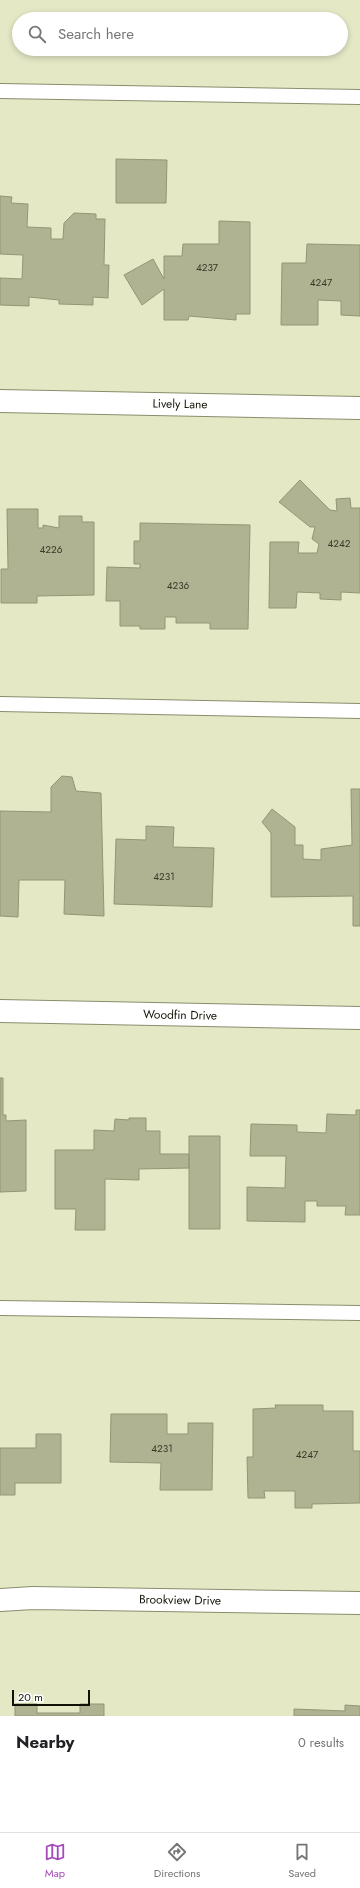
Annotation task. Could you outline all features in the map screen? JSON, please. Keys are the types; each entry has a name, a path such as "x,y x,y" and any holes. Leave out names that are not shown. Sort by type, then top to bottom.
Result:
{"street":[{"name":"Lively Lane","path":"0,401 360,408"},
{"name":"Woodfin Drive","path":"0,1011 360,1018"},
{"name":"Brookview Drive","path":"0,1600 33,1598 360,1602"}],"lane":[{"path":"0,92 360,97"},
{"path":"0,704 360,711"},
{"path":"0,1308 360,1313"}],"building":[{"path":"116,159 167,160 166,203 116,203"},
{"path":"0,196 12,197 11,203 28,204 27,227 51,228 51,239 63,239 64,223 74,213 96,214 96,219 105,219 104,265 109,265 108,298 93,297 93,305 59,304 59,300 29,297 29,306 0,305 0,278 22,279 23,255 0,254"},
{"path":"219,221 250,222 250,314 236,314 236,320 189,316 188,320 164,320 164,289 142,305 124,275 153,259 164,279 164,256 182,256 183,244 219,244"},
{"path":"307,244 360,245 360,316 341,315 341,301 318,300 318,325 281,325 282,263 306,263"},
{"path":"300,480 330,510 337,511 336,499 350,498 351,508 360,508 360,593 341,592 341,600 320,599 320,593 297,592 296,608 269,608 270,542 299,542 298,553 317,553 319,544 312,539 315,527 310,527 279,502"},
{"path":"7,509 38,509 38,528 43,528 43,525 59,528 59,516 82,516 82,522 94,522 94,595 37,596 37,603 1,603 1,569 8,569"},
{"path":"140,523 250,525 248,629 210,629 210,623 176,623 176,617 165,617 165,629 140,629 140,626 120,626 120,601 106,601 107,567 140,568 140,564 134,564 134,541 140,541"},
{"path":"62,776 72,777 76,791 101,793 104,916 64,914 65,880 19,880 18,917 0,916 0,811 51,812 51,787"},
{"path":"351,789 360,789 360,926 353,926 353,896 271,897 271,833 262,822 272,809 295,827 295,845 303,845 303,859 321,860 321,849 352,845"},
{"path":"146,826 174,827 173,847 214,848 212,907 114,904 116,839 146,840"},
{"path":"0,1078 3,1078 3,1115 6,1115 6,1121 26,1120 26,1191 0,1192"},
{"path":"356,1110 360,1110 360,1215 345,1215 346,1206 317,1206 317,1201 305,1201 305,1222 247,1221 247,1187 285,1188 286,1156 250,1156 251,1124 297,1125 297,1132 326,1133 327,1114 356,1115"},
{"path":"129,1118 146,1118 146,1131 160,1131 160,1154 189,1154 189,1168 139,1169 139,1180 105,1179 105,1230 75,1230 76,1209 55,1209 55,1150 94,1150 94,1130 114,1131 115,1119 129,1120"},
{"path":"189,1136 220,1136 220,1229 189,1229"},
{"path":"275,1405 323,1405 323,1411 353,1411 353,1451 360,1451 360,1503 312,1504 312,1508 295,1508 295,1491 264,1491 265,1498 248,1498 247,1457 253,1457 253,1409 276,1408"},
{"path":"111,1414 167,1414 167,1434 188,1434 188,1423 213,1423 212,1490 160,1490 161,1463 110,1462"},
{"path":"36,1434 61,1434 61,1483 15,1483 15,1495 0,1495 0,1448 36,1448"},
{"path":"15,1704 37,1704 37,1713 80,1713 80,1704 104,1704 104,1716 15,1716"},
{"path":"345,1705 360,1706 360,1716 294,1716 294,1709 345,1711"}]}
